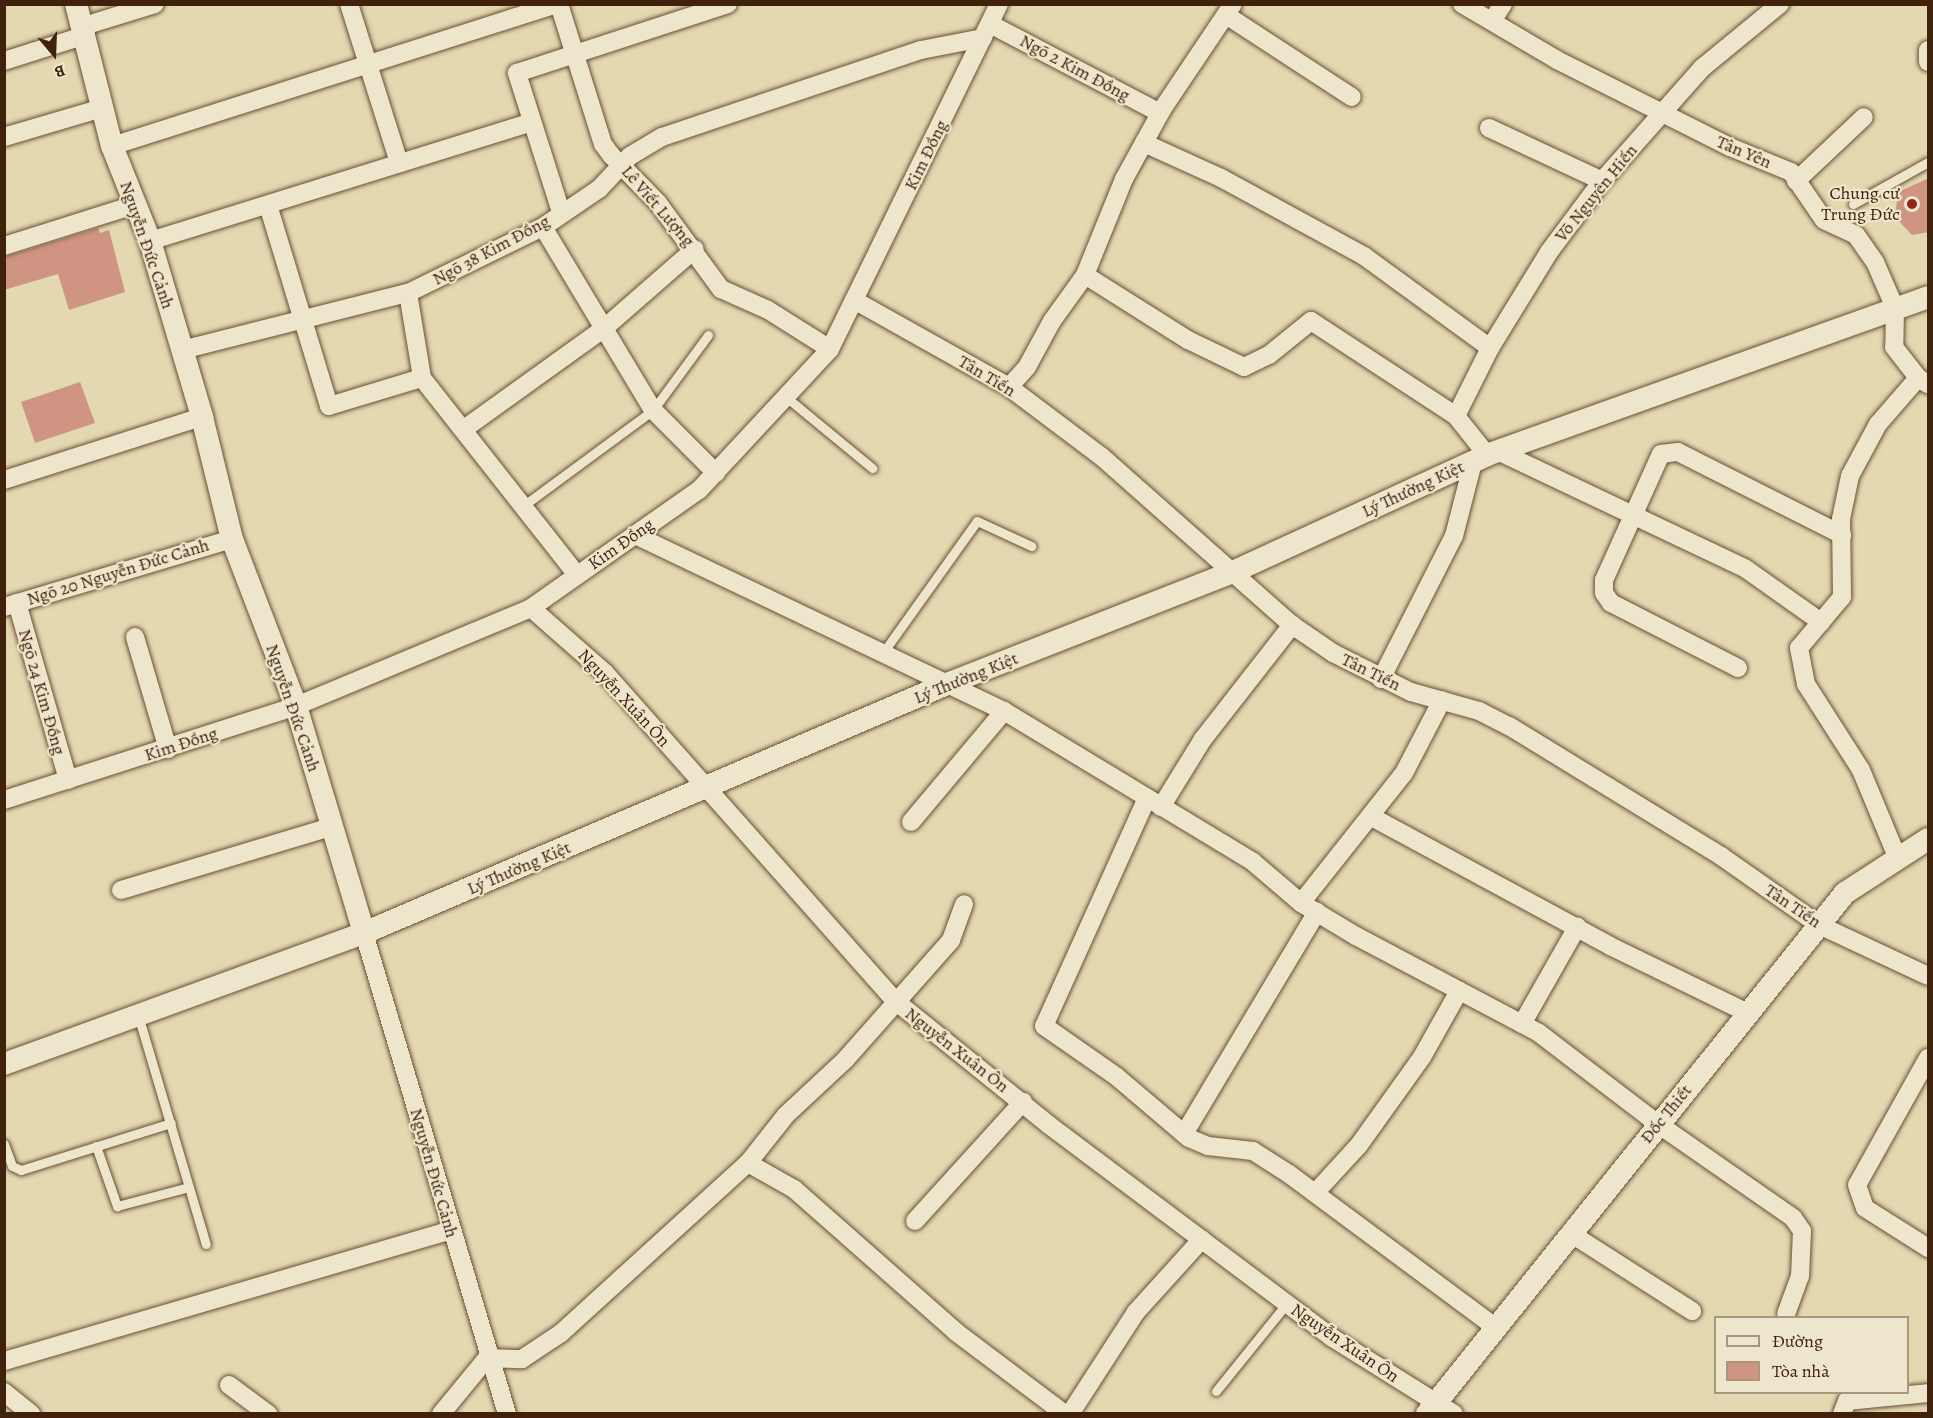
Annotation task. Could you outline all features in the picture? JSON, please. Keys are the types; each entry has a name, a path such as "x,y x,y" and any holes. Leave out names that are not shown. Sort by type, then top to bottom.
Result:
{"street":[{"name":"Nguyễn Đức Cảnh","path":"76,4 85,31 112,146 150,241 202,417 232,538 296,706 487,1358 507,1413"},
{"path":"4,61 155,4"},
{"path":"349,4 399,163"},
{"path":"112,146 559,4"},
{"name":"Lê Viết Lượng","path":"559,4 603,144 695,249 721,289 768,310 830,350"},
{"name":"Kim Đồng","path":"4,800 296,706 531,608 699,490 830,350 999,4"},
{"name":"Tân Yên","path":"1462,4 1557,60 1663,113 1791,172 1824,220 1856,235 1875,262 1895,308 1894,347 1924,381"},
{"path":"1492,21 1503,4"},
{"name":"Võ Nguyên Hiến","path":"1455,416 1490,348 1550,252 1602,180 1702,68 1780,4"},
{"path":"561,212 517,73 716,6"},
{"path":"1009,387 1027,367 1085,275 1144,143 1160,113 1229,10 1352,97"},
{"name":"Ngõ 2 Kim Đồng","path":"986,31 1160,113"},
{"name":"Ngõ 38 Kim Đồng","path":"182,350 408,294 543,226 599,189 621,164 662,137 986,31"},
{"path":"1929,50 1929,62"},
{"path":"4,136 102,108"},
{"path":"1796,181 1864,117"},
{"path":"150,241 531,122"},
{"path":"1489,128 1602,180"},
{"path":"1144,143 1221,178 1364,256 1490,348"},
{"path":"4,246 134,205"},
{"path":"268,205 329,406 422,378"},
{"path":"543,226 602,330 653,410 716,473"},
{"path":"464,429 602,330 695,249"},
{"path":"1085,275 1178,334 1244,367 1269,355 1311,321 1455,416 1487,456 1636,516 1746,569 1821,622"},
{"path":"408,294 422,378 577,575"},
{"name":"Lý Thường Kiệt","path":"4,1064 138,1013 364,933 707,789 946,684 1233,572 1487,456 1929,297"},
{"name":"Tân Tiến","path":"854,300 1009,387 1102,457 1292,625 1381,679 1479,711 1548,749 1721,856 1820,925 1929,976"},
{"path":"1898,859 1861,770 1806,684 1799,648 1842,597 1842,535 1850,476 1878,424 1924,381"},
{"path":"4,480 202,417"},
{"path":"1738,668 1607,598 1604,580 1636,516 1659,457 1673,451 1842,535"},
{"path":"1381,679 1454,536 1487,456"},
{"path":"635,535 1004,711 1253,862 1309,908 1522,1024 1658,1124 1793,1218 1802,1230 1800,1276 1786,1314"},
{"name":"Ngõ 20 Nguyễn Đức Cảnh","path":"11,605 232,538"},
{"name":"Ngõ 24 Kim Đồng","path":"11,605 68,780"},
{"name":"Nguyễn Xuân Ôn","path":"531,608 605,673 894,1000 1023,1102 1287,1303 1430,1408 1454,1413"},
{"path":"1292,625 1154,802 1044,1026 1118,1077 1184,1134 1208,1146 1253,1151 1315,1193 1495,1327"},
{"path":"135,637 168,749"},
{"path":"1184,1134 1309,908 1370,816 1404,773 1442,700"},
{"path":"911,822 1004,711"},
{"path":"1370,816 1577,927 1748,1013"},
{"path":"121,890 331,827"},
{"name":"Đốc Thiết","path":"1430,1408 1845,893 1929,839"},
{"path":"441,1413 487,1358 522,1359 561,1333 747,1162 786,1115 845,1060 894,1000 951,940 964,904"},
{"path":"1522,1024 1577,927"},
{"path":"1315,1193 1359,1145 1422,1057 1459,991"},
{"path":"1929,1058 1857,1185 1865,1208 1929,1248"},
{"path":"915,1221 1023,1102"},
{"path":"747,1162 794,1189 956,1332 1065,1413"},
{"path":"4,1361 450,1232"},
{"path":"1570,1233 1692,1311"},
{"path":"1070,1413 1136,1312 1202,1239"},
{"path":"229,1385 268,1413"},
{"path":"4,1392 31,1413"},
{"path":"1842,1413 1847,1401 1929,1393"}],"lane":[{"path":"1853,204 1929,162"},
{"path":"524,506 653,410 708,335"},
{"path":"786,397 872,468"},
{"path":"882,654 977,521 1030,546"},
{"path":"138,1013 206,1244"},
{"path":"4,1144 12,1166 21,1170 171,1123"},
{"path":"96,1146 117,1206 189,1187"},
{"path":"1216,1391 1287,1303"}],"building":[{"name":"Chung cư Trung Đức","path":"1929,178 1929,232 1912,235 1895,217 1898,192"},
{"path":"98,228 100,233 109,230 125,292 69,310 58,274 4,290 4,257"},
{"path":"80,382 95,423 35,443 21,402"}],"place":[{"name":"Chung cư Trung Đức","path":"1912,204"}]}
